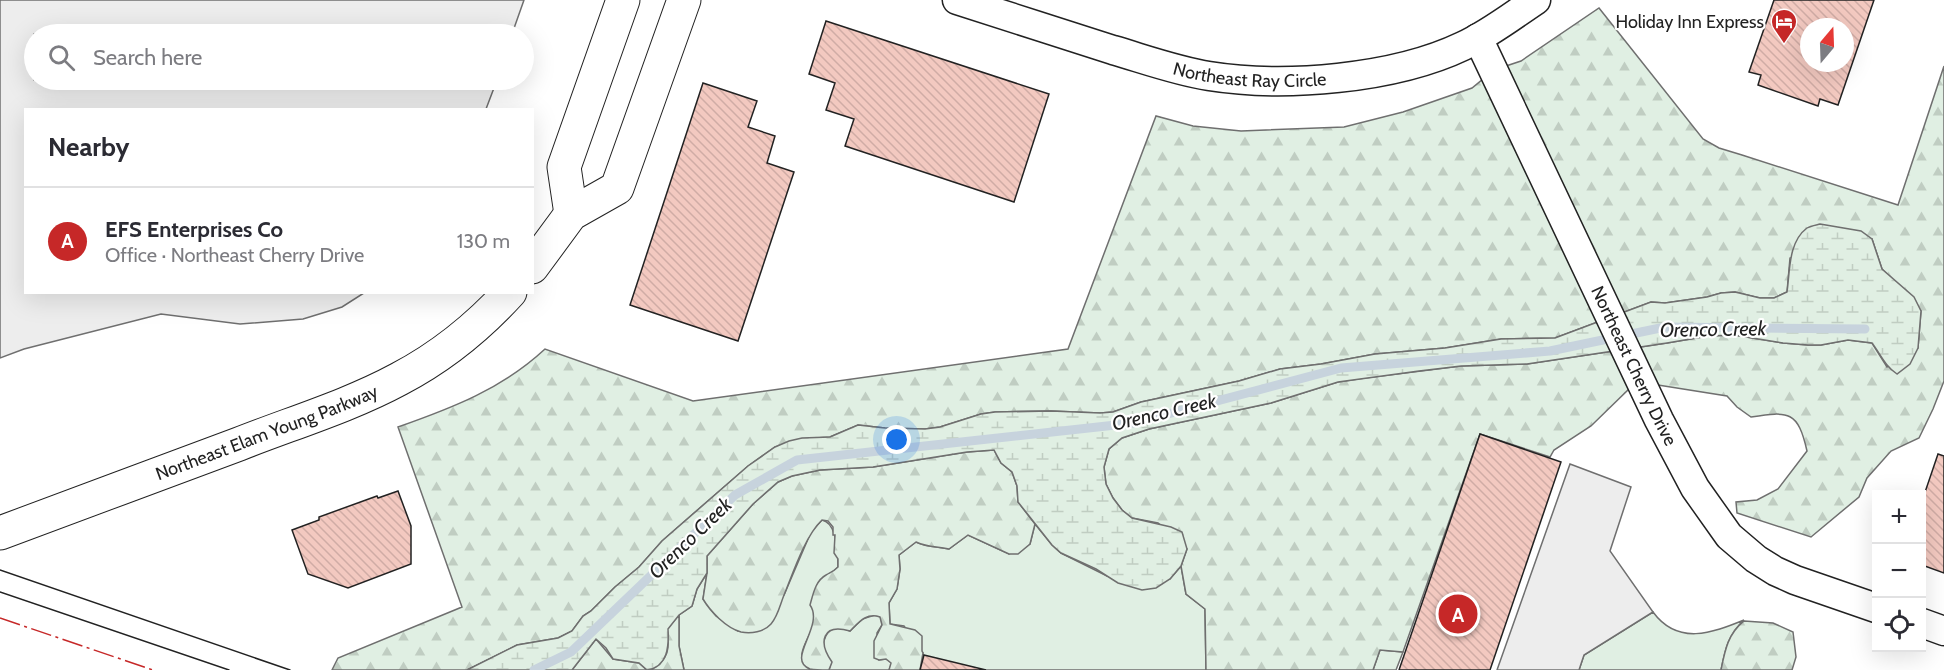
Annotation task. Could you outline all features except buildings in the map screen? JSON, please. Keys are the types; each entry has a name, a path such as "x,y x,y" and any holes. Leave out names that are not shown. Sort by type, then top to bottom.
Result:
{"street":[{"path":"571,214 564,167 623,0"},
{"path":"534,264 571,214 617,188 684,0"},
{"name":"Northeast Ray Circle","path":"957,0 1156,63 1207,76 1251,81 1348,77 1419,63 1478,38 1536,0"},
{"name":"Northeast Cherry Drive","path":"1478,38 1659,420 1695,488 1729,536 1756,559 1795,580 1872,607"},
{"name":"Northeast Elam Young Parkway","path":"0,533 362,396 431,360 464,336 508,294"},
{"path":"1926,624 1944,631"}],"green space":[{"path":"1599,8 1703,139 1719,148 1898,205 1944,66 1944,381 1919,438 1891,451 1867,478 1859,497 1811,537 1737,513 1736,502 1757,500 1778,489 1807,451 1800,428 1795,421 1790,417 1775,414 1751,417 1727,396 1658,385 1629,389 1591,426 1554,450 1550,457 1480,434 1403,652 1380,650 1373,670 1206,670 1205,609 1186,594 1181,566 1187,549 1158,523 1132,518 1122,510 1106,484 1104,467 1109,449 1122,438 1149,429 1271,403 1338,382 1365,378 1461,366 1527,364 1708,336 1734,335 1808,345 1848,340 1872,343 1887,367 1918,348 1921,311 1882,269 1872,239 1790,258 1787,292 1774,298 1760,298 1735,292 1665,303 1651,302 1555,338 1501,339 1445,348 1375,354 1280,369 1239,381 1141,402 1113,412 995,412 925,429 858,425 830,437 775,447 748,466 662,541 639,567 583,616 572,631 558,638 517,645 467,670 332,670 338,658 462,607 398,427 476,396 529,363 545,349 693,401 1068,349 1156,116 1193,126 1241,131 1344,127 1403,112 1472,88 1494,70 1521,61"},
{"path":"1820,224 1861,231 1872,239 1882,269 1914,297 1921,311 1918,348 1910,364 1897,374 1886,364 1872,343 1848,340 1808,345 1734,335 1708,336 1527,364 1461,366 1338,382 1271,403 1149,429 1122,438 1109,449 1104,467 1106,484 1122,510 1132,518 1171,527 1182,532 1187,549 1181,566 1170,579 1156,588 1142,590 1118,583 1096,569 1061,553 1052,545 1018,502 1017,486 1012,472 1001,463 994,450 873,467 820,470 792,476 778,482 753,504 707,556 707,573 697,589 692,606 679,615 668,629 666,655 654,668 647,670 639,663 613,659 596,639 572,670 467,670 517,645 558,638 572,631 583,616 639,567 662,541 748,466 775,447 789,441 830,437 858,425 925,429 940,427 995,412 1113,412 1141,402 1239,381 1280,369 1375,354 1445,348 1501,339 1555,338 1651,302 1665,303 1735,292 1760,298 1774,298 1787,292 1791,258 1796,241 1807,228"},
{"path":"994,450 1001,463 1012,472 1017,486 1018,502 1035,524 1030,544 1018,554 1009,554 968,535 949,549 916,542 899,555 900,569 897,589 889,603 890,624 915,630 922,636 923,653 920,670 889,670 891,663 886,659 874,658 874,641 882,625 880,617 875,616 864,619 850,631 841,629 828,632 824,641 832,662 829,670 810,669 803,665 803,650 813,623 810,605 813,593 822,578 838,567 838,559 834,553 835,535 828,521 822,520 810,535 775,618 765,629 749,633 735,630 719,618 703,599 707,556 753,504 778,482 792,476 820,470 873,467"},
{"path":"822,520 827,522 834,532 838,567 821,580 816,590 815,619 802,652 805,665 811,670 684,670 679,646 679,615 692,606 697,589 707,573 703,599 716,616 738,631 784,595 811,532"},
{"path":"1035,524 1061,553 1107,576 1170,579 1181,566 1186,594 1205,609 1206,670 920,670 923,653 904,626 890,624 889,603 897,589 900,569 899,555 916,542 949,549 968,535 1009,554 1030,544"},
{"path":"1653,612 1663,623 1684,633 1708,632 1744,620 1731,637 1721,670 1579,670 1584,655"},
{"path":"679,615 679,646 684,670 651,670 665,657 668,648 667,629"},
{"path":"875,615 881,617 882,625 877,633 879,660 886,659 892,663 889,670 829,670 831,662 825,653 824,646 827,633 837,628 850,631 862,619"},
{"path":"1744,621 1773,623 1793,632 1796,657 1792,670 1721,670 1731,637"},
{"path":"596,639 613,659 639,663 647,670 572,670"},
{"path":"1380,650 1403,652 1396,670 1373,670"}],"shaded area":[{"path":"0,0 524,0 516,24 24,24 24,90 493,90 486,108 24,108 24,294 362,294 342,307 303,319 240,324 161,314 24,349 0,358"},
{"path":"1570,464 1631,487 1610,551 1653,612 1584,655 1579,670 1497,670"}],"waterway":[{"name":"Orenco Creek","path":"534,670 571,652 735,495 797,460 1134,423 1341,368 1550,351 1665,327 1865,329"}],"tram line":[{"path":"0,570 290,670"},
{"path":"0,592 229,670"}],"power":[{"path":"0,618 153,670"}],"place":[{"name":"Holiday Inn Express","path":"1784,45"},
{"name":"EFS Enterprises Co","path":"1458,614"}]}
